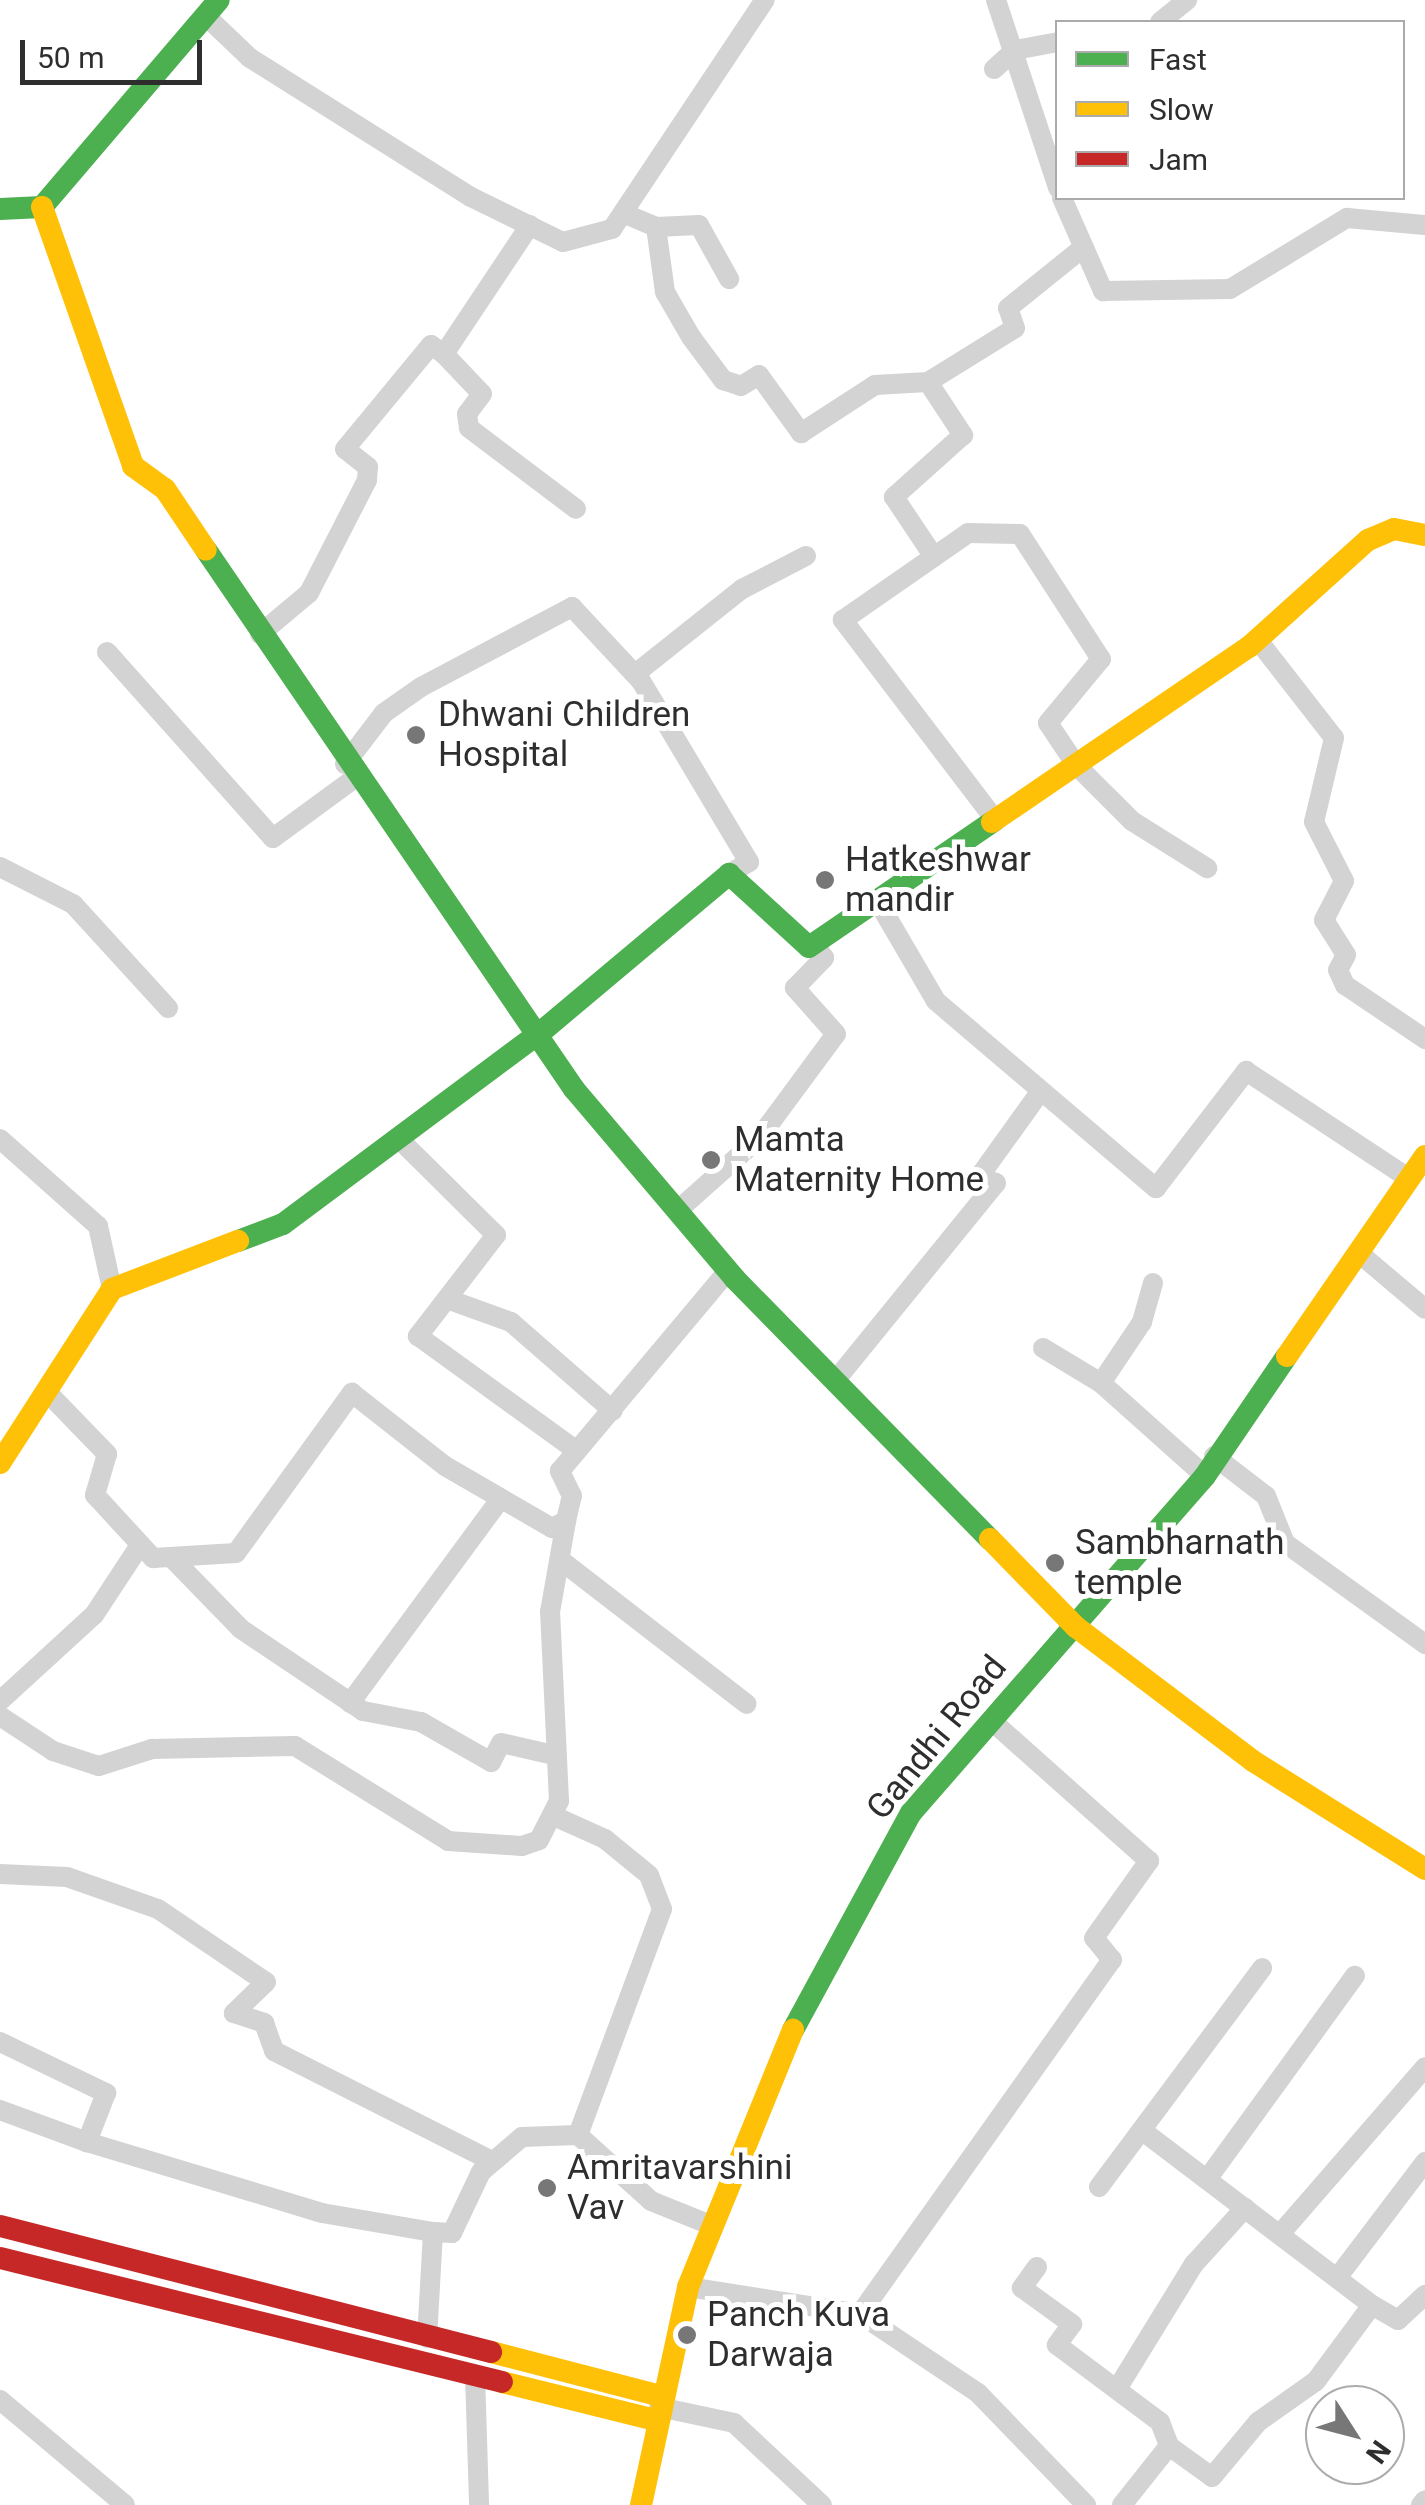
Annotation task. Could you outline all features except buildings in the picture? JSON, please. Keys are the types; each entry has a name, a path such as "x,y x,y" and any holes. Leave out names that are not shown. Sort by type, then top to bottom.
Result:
{"street":[{"path":"0,209 42,206 213,9 250,58 563,242 612,228 764,0"},
{"path":"996,0 1055,178"},
{"path":"1162,20 1187,0"},
{"path":"994,70 1015,50 1055,43"},
{"path":"1063,200 1103,291 1230,290 1348,218 1425,225"},
{"path":"42,206 133,466 165,490 350,771 541,1032 574,1089 728,1271 1076,1627 1253,1761 1425,1869"},
{"path":"622,214 656,228 698,225 729,279"},
{"path":"444,354 530,224"},
{"path":"656,228 665,292 690,337 724,380 741,386 760,375 801,434 875,385 928,382 1015,328 1008,308 1084,247"},
{"path":"260,634 308,592 367,480 368,467 345,449 431,345 482,394 467,414 470,428 576,508"},
{"path":"928,382 963,436 894,498 934,556"},
{"path":"814,944 1257,640 1368,540 1394,529 1425,536"},
{"path":"996,821 843,620 968,534 1020,534 1101,659 1048,723 1076,765 1132,822 1206,868"},
{"path":"635,674 742,590 806,556"},
{"path":"0,1463 112,1289 282,1224 541,1032 729,874 749,862 635,674 572,606 396,704 350,771 272,838 107,652"},
{"path":"1257,640 1334,738 1314,822 1344,881 1324,920 1346,954 1338,970 1345,985 1425,1039"},
{"path":"0,867 72,904 168,1008"},
{"path":"678,1211 759,1138 836,1034 795,988 824,958 814,944 729,874"},
{"path":"877,900 936,1001 1038,1094 1156,1188 1246,1071 1410,1179"},
{"path":"835,1381 996,1183 979,1177 1038,1094"},
{"path":"0,1138 98,1226 112,1289"},
{"path":"398,1138 496,1235 418,1336 577,1451"},
{"name":"Gandhi Road","path":"640,2505 658,2408 688,2287 808,1993 911,1814 1076,1627 1210,1466 1425,1156"},
{"path":"1360,1254 1425,1308"},
{"path":"556,1817 554,1755 560,1688 550,1612 563,1562 572,1496 560,1471 728,1271"},
{"path":"1101,1383 1142,1322 1152,1283"},
{"path":"447,1298 511,1322 613,1411"},
{"path":"1043,1348 1101,1383 1210,1466 1266,1496 1285,1542 1425,1644"},
{"path":"46,1390 107,1454 95,1495 138,1548 171,1557 236,1553 352,1393 537,1526 566,1522"},
{"path":"350,1703 499,1501"},
{"path":"0,1700 94,1615 138,1548"},
{"path":"171,1557 241,1629 350,1703 421,1722 491,1762 500,1743 554,1755"},
{"path":"563,1562 747,1704"},
{"path":"0,1716 53,1751 99,1766 152,1749 295,1746 448,1841 522,1846 556,1817"},
{"path":"860,2314 1112,1960 1094,1938 1150,1861 992,1722"},
{"path":"556,1817 604,1838 649,1875 662,1908 578,2134"},
{"path":"0,1874 67,1877 158,1908 266,1982 234,2013 264,2023 274,2051 492,2161"},
{"path":"1100,2188 1146,2133 1262,1968"},
{"path":"1208,2178 1354,1976"},
{"path":"0,2042 106,2094 87,2142"},
{"path":"1280,2234 1425,2067"},
{"path":"0,2110 87,2142 322,2214 452,2233 466,2193 492,2161 538,2132 578,2134 651,2201 713,2226"},
{"path":"1146,2133 1372,2305 1398,2320 1425,2295"},
{"path":"1337,2278 1425,2162"},
{"path":"1117,2389 1194,2264 1246,2208"},
{"path":"0,2226 426,2338 658,2408"},
{"path":"426,2338 433,2232"},
{"path":"0,2258 474,2375 734,2423 822,2505"},
{"path":"1037,2267 1022,2288 1072,2324 1056,2345 1160,2422 1169,2446 1212,2477 1258,2422 1316,2381 1372,2305"},
{"path":"688,2287 860,2314 978,2392 1086,2505"},
{"path":"474,2375 479,2505"},
{"path":"0,2400 125,2505"},
{"path":"1122,2505 1169,2446"}],"traffic: fast":[{"path":"0,209 42,207 219,0"},
{"path":"206,550 574,1089 735,1279 990,1539"},
{"path":"238,1241 283,1224 541,1032 729,874 809,947 992,822"},
{"path":"793,2030 911,1813 1205,1476 1287,1356"}],"traffic: slow":[{"path":"42,207 133,466 165,489 206,550"},
{"path":"992,822 1249,647 1368,540 1394,529 1425,535"},
{"path":"1287,1356 1425,1156"},
{"path":"0,1463 112,1289 238,1241"},
{"path":"990,1539 1076,1627 1253,1761 1425,1869"},
{"path":"641,2505 688,2287 793,2030"},
{"path":"491,2352 661,2396"},
{"path":"502,2382 655,2420"}],"traffic: jam":[{"path":"0,2226 491,2352"},
{"path":"0,2258 502,2382"}],"place":[{"name":"Dhwani Children Hospital","path":"416,735"},
{"name":"Hatkeshwar mandir","path":"825,880"},
{"name":"Mamta Maternity Home","path":"711,1160"},
{"name":"Sambharnath temple","path":"1055,1563"},
{"name":"Amritavarshini Vav","path":"547,2188"},
{"name":"Panch Kuva Darwaja","path":"687,2335"}]}
